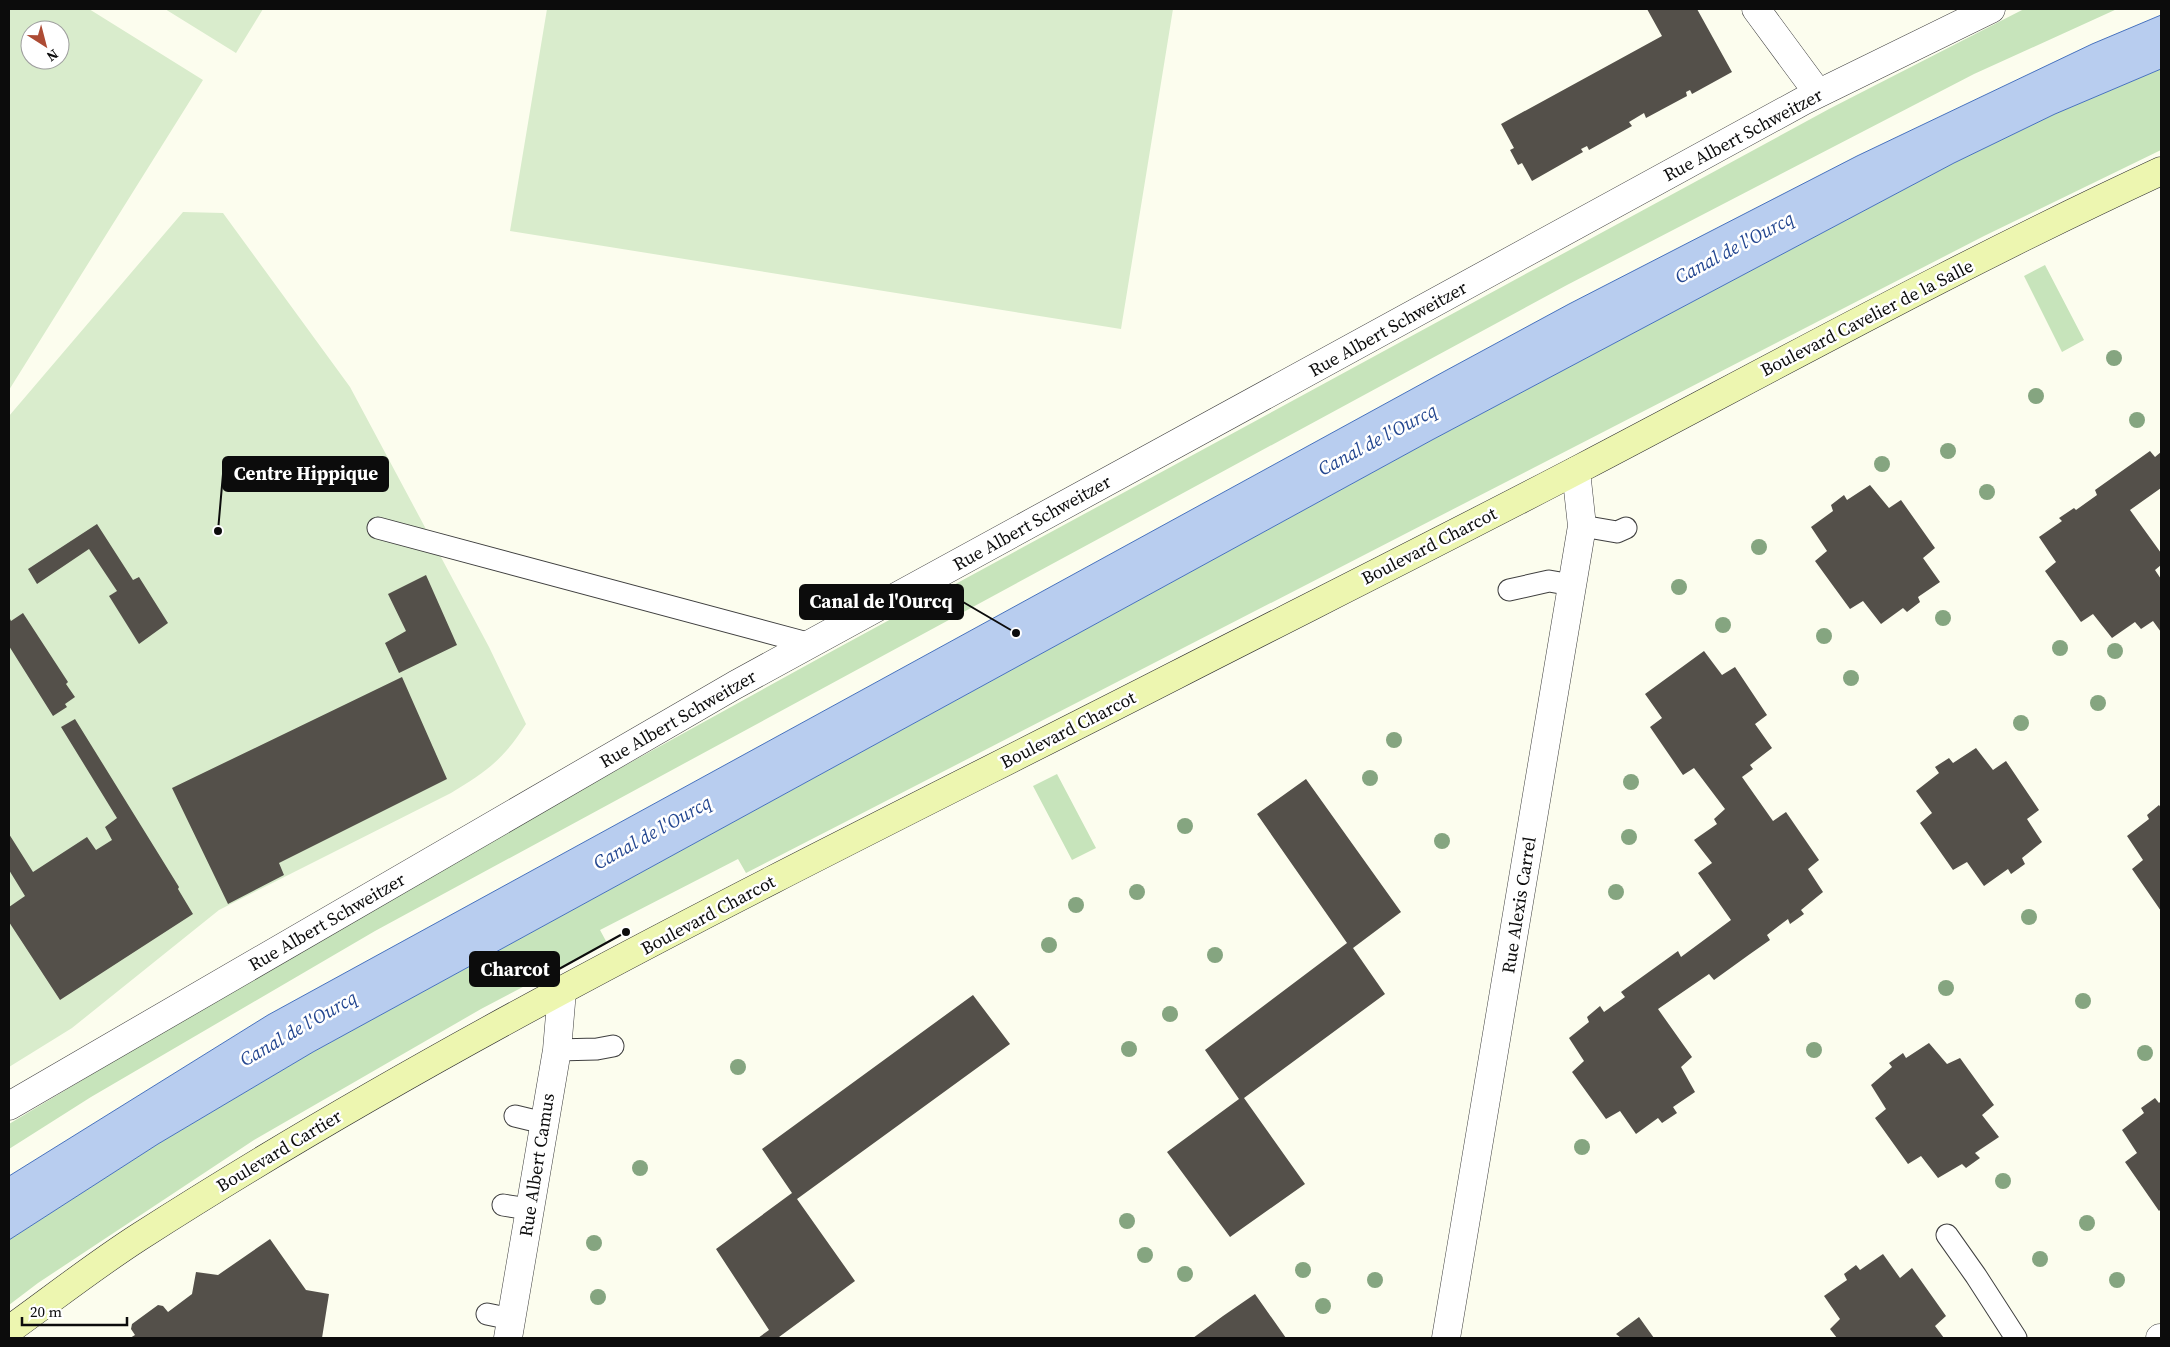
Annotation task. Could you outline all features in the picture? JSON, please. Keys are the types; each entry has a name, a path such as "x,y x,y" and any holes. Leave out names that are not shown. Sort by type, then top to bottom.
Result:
{"street":[{"path":"1756,9 1818,93"},
{"name":"Rue Albert Schweitzer","path":"9,1106 718,695 1818,93 1991,9"},
{"name":"Boulevard Cavelier de la Salle","path":"1576,471 1843,329 2095,202 2161,171"},
{"name":"Rue Alexis Carrel","path":"1446,1338 1582,526 1576,471"},
{"name":"Boulevard Charcot","path":"562,991 742,897 1576,471"},
{"name":"Rue Albert Camus","path":"502,1324 530,1209 557,1050 562,991"},
{"name":"Boulevard Cartier","path":"9,1330 133,1241 262,1160 411,1073 562,991"}],"lane":[{"path":"1582,526 1617,532 1626,528"},
{"path":"378,528 811,644"},
{"path":"1509,590 1548,581 1572,585"},
{"path":"557,1050 597,1049 613,1046"},
{"path":"516,1116 544,1123"},
{"path":"503,1205 530,1209"},
{"path":"1947,1235 2016,1338"}],"green space":[{"path":"9,9 89,9 203,80 9,390"},
{"path":"165,9 263,9 236,53"},
{"path":"547,9 1173,9 1121,329 510,231"},
{"path":"2024,9 2117,9 1974,74 1567,285 375,931 91,1097 9,1149 9,1124 396,892 836,649 1829,109"},
{"path":"2161,69 2161,150 1984,236 746,873 738,859 600,930 607,943 481,1009 254,1140 38,1283 9,1305 9,1240 158,1144 313,1052 1432,440 1954,163 2055,114"},
{"path":"183,212 223,213 350,387 489,647 526,724 502,756 475,778 451,793 219,910 72,1028 9,1067 9,416"},
{"path":"2045,265 2084,340 2062,352 2024,276"},
{"path":"1057,774 1096,848 1072,860 1033,786"}],"water":[{"path":"2161,15 2161,69 2055,114 1954,163 1432,440 313,1052 158,1144 9,1240 9,1176 268,1015 1569,304 1857,156 2092,44"}],"building":[{"path":"1647,9 1697,9 1732,72 1692,94 1690,90 1686,92 1687,96 1646,118 1644,113 1629,122 1632,126 1589,150 1587,146 1581,149 1583,152 1532,181 1522,163 1518,165 1510,150 1514,148 1501,124 1662,36"},
{"path":"2150,451 2155,457 2161,452 2161,488 2130,510 2161,553 2161,565 2155,570 2161,579 2161,632 2153,621 2141,629 2135,622 2112,638 2093,614 2081,622 2045,571 2056,562 2039,537 2062,521 2059,518 2074,508 2076,510 2097,495 2095,490"},
{"path":"1870,485 1889,508 1901,500 1935,548 1923,558 1940,582 1918,597 1920,602 1907,612 1903,608 1881,624 1863,601 1850,609 1815,561 1827,551 1811,527 1833,511 1831,505 1844,495 1847,500"},
{"path":"97,524 133,580 139,577 168,623 139,644 109,596 117,591 89,549 37,584 28,569"},
{"path":"426,575 457,645 399,673 385,643 406,631 388,594"},
{"path":"23,613 68,682 66,684 75,697 65,704 67,707 53,716 9,646 9,617 11,621"},
{"path":"1704,651 1722,675 1735,667 1767,715 1755,724 1772,748 1750,765 1753,769 1742,777 1773,821 1786,812 1819,860 1808,869 1823,892 1801,910 1804,914 1790,924 1788,919 1767,935 1770,940 1714,980 1709,974 1658,1009 1692,1057 1681,1067 1695,1092 1673,1107 1677,1113 1662,1123 1658,1118 1636,1134 1620,1111 1606,1119 1572,1072 1584,1061 1569,1038 1589,1022 1587,1017 1600,1006 1604,1012 1625,997 1621,992 1678,951 1681,957 1731,920 1698,873 1712,863 1694,840 1717,824 1714,819 1725,809 1694,768 1683,775 1650,727 1662,718 1645,694"},
{"path":"402,677 447,779 279,863 284,875 228,904 172,788"},
{"path":"75,719 179,887 178,889 193,914 60,1000 9,922 9,907 25,896 9,870 9,834 33,872 87,837 96,850 112,840 105,827 117,818 61,727"},
{"path":"1976,748 1993,770 2006,761 2039,810 2027,819 2042,842 2022,858 2025,864 2011,874 2008,869 1984,886 1967,862 1953,870 1920,823 1932,813 1916,791 1939,773 1935,767 1949,758 1953,763"},
{"path":"1306,779 1401,912 1353,948 1385,994 1244,1098 1305,1184 1230,1237 1167,1152 1239,1099 1205,1050 1347,943 1257,814"},
{"path":"2159,805 2161,808 2161,911 2132,869 2143,860 2127,836 2149,819 2147,815"},
{"path":"973,995 1010,1044 797,1199 855,1281 780,1338 758,1338 769,1330 716,1249 792,1193 762,1149"},
{"path":"1929,1043 1947,1064 1960,1058 1994,1105 1982,1115 1999,1137 1975,1153 1980,1158 1966,1168 1962,1164 1938,1178 1921,1156 1908,1164 1875,1118 1886,1109 1871,1085 1892,1067 1889,1063 1903,1053 1906,1058"},
{"path":"2155,1098 2159,1103 2161,1101 2161,1209 2159,1211 2125,1162 2137,1153 2122,1130 2144,1113 2141,1108"},
{"path":"270,1239 306,1290 329,1294 322,1338 130,1338 135,1335 131,1329 132,1324 158,1305 163,1306 168,1312 192,1294 196,1272 218,1275"},
{"path":"1883,1254 1900,1278 1912,1268 1946,1316 1935,1326 1944,1338 1837,1338 1830,1329 1840,1319 1824,1296 1847,1280 1844,1274 1856,1265 1860,1270"},
{"path":"1255,1294 1286,1338 1193,1338 1223,1316"},
{"path":"1639,1317 1654,1338 1621,1338 1616,1334"}],"place":[{"name":"Centre Hippique","path":"218,531"},
{"name":"Canal de l'Ourcq","path":"1016,633"},
{"name":"Charcot","path":"626,932"}]}
